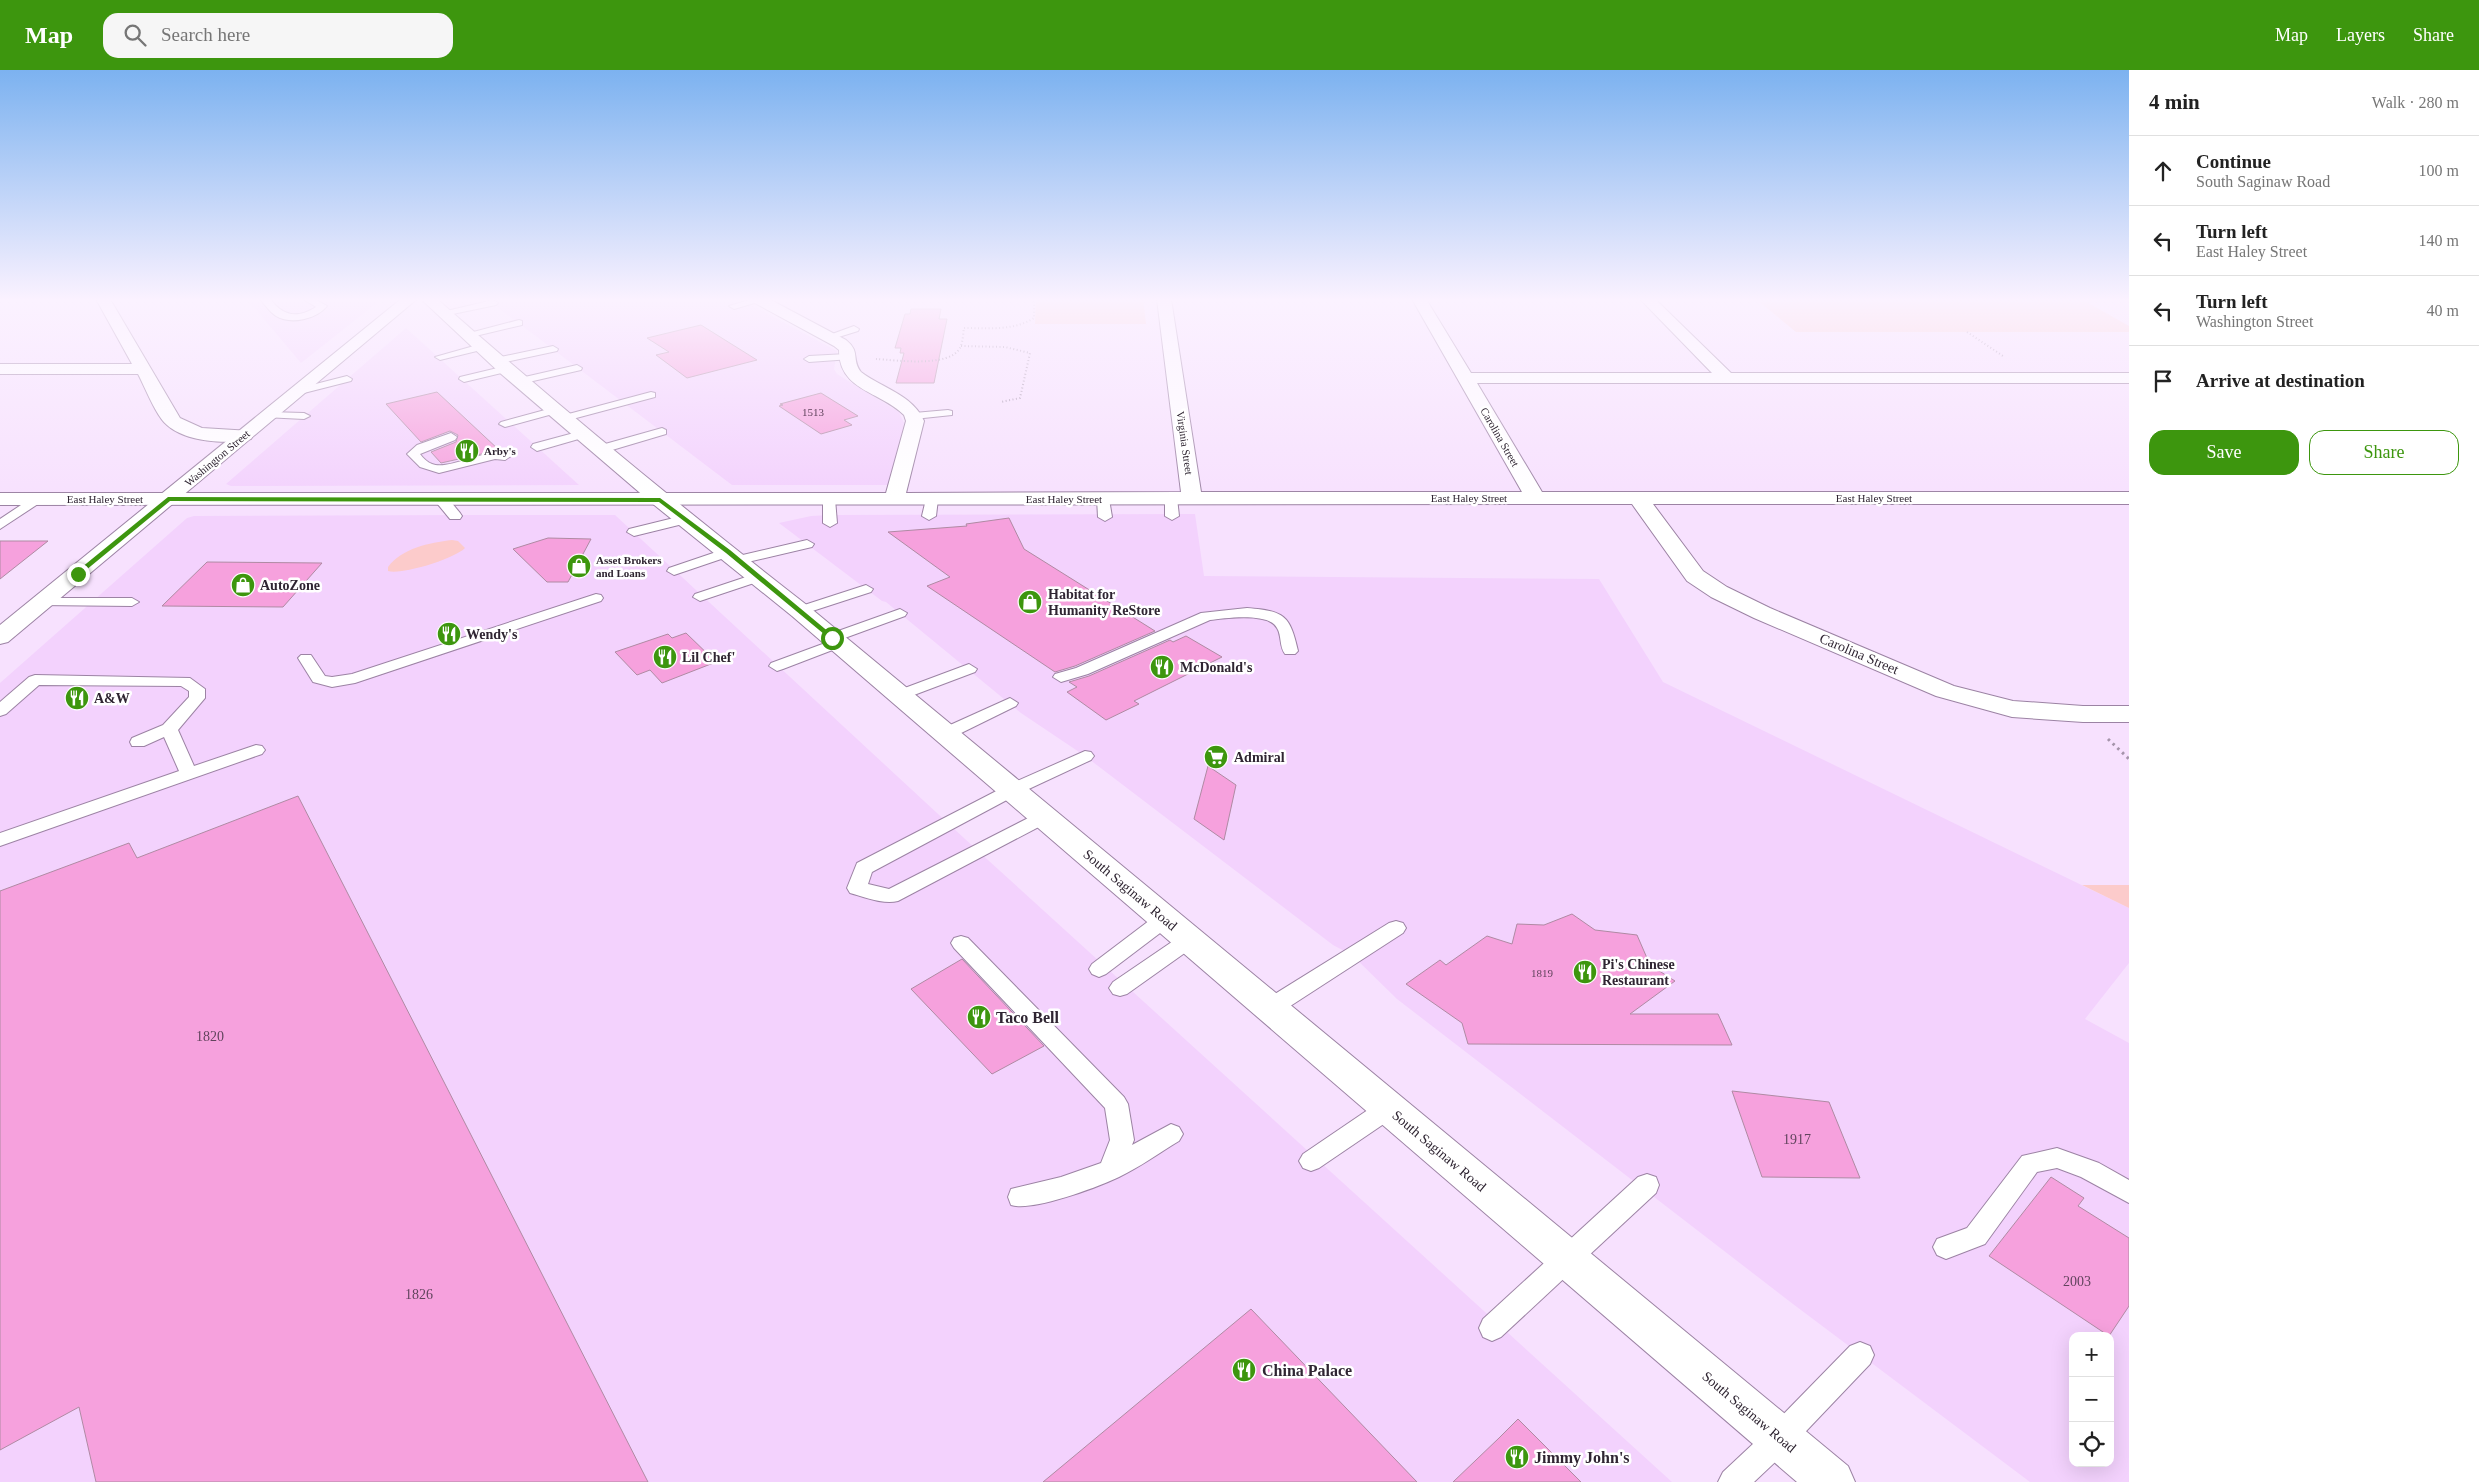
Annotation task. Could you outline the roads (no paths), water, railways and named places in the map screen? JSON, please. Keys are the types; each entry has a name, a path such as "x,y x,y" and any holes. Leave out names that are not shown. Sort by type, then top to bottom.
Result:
{"street":[{"path":"142,365 173,422 187,431 206,435 244,435"},
{"name":"Washington Street","path":"0,637 329,365"},
{"name":"South Saginaw Road","path":"501,365 585,434 660,500 835,640 1832,1482"},
{"path":"848,365 857,378 903,405 914,416 915,421 894,498"},
{"name":"Virginia Street","path":"1173,365 1192,498"},
{"name":"Carolina Street","path":"1459,365 1535,498"},
{"path":"1714,365 1728,379"},
{"path":"0,369 144,369"},
{"path":"1467,378 2129,378"},
{"name":"East Haley Street","path":"0,499 660,500 894,498 931,507 1104,508 1171,507 1192,498 2129,498"},
{"name":"Carolina Street","path":"1638,498 1695,576 1719,592 1762,613 1945,691 2012,709 2083,714 2129,714"}],"lane":[{"path":"464,379 501,365"},
{"path":"520,381 577,368"},
{"path":"296,392 347,380"},
{"path":"505,424 651,395"},
{"path":"914,416 948,413"},
{"path":"268,416 304,416"},
{"path":"602,449 662,432"},
{"path":"537,447 585,434"},
{"path":"451,437 445,441 418,448 412,454 426,468 431,469 439,469 495,455 504,456"},
{"path":"0,525 36,499"},
{"path":"441,499 455,516"},
{"path":"829,499 830,523"},
{"path":"634,532 686,519"},
{"path":"674,571 741,563 807,544"},
{"path":"700,597 741,563"},
{"path":"800,611 866,589"},
{"path":"306,658 319,679 332,682 355,678 596,598"},
{"path":"43,602 132,602"},
{"path":"777,666 900,613"},
{"path":"1061,678 1082,671 1206,616 1223,613 1265,615 1276,618 1284,624 1290,651"},
{"path":"900,695 969,668"},
{"path":"0,711 35,680 184,681 197,689 197,698 169,730 138,742"},
{"path":"945,734 1010,703"},
{"path":"169,730 189,774"},
{"path":"0,840 256,750"},
{"path":"1044,817 891,896 857,888 864,868 1012,790 1085,756"},
{"path":"1270,1008 1396,928"},
{"path":"1099,969 1177,929"},
{"path":"1120,988 1177,929"},
{"path":"961,943 1116,1104 1122,1140 1110,1170"},
{"path":"1311,1161 1389,1108"},
{"path":"1020,1197 1061,1188 1110,1170 1171,1134"},
{"path":"1946,1247 1976,1236 2030,1163 2057,1158 2090,1170 2129,1192"},
{"path":"1492,1328 1647,1185"},
{"path":"1733,1482 1780,1438 1860,1355"}],"place":[{"name":"Arby's","path":"467,451"},
{"name":"Asset Brokers and Loans","path":"579,566"},
{"name":"AutoZone","path":"243,585"},
{"name":"Habitat for Humanity ReStore","path":"1030,602"},
{"name":"Wendy's","path":"449,634"},
{"name":"Lil Chef'","path":"665,657"},
{"name":"McDonald's","path":"1162,667"},
{"name":"A&W","path":"77,698"},
{"name":"Admiral","path":"1216,757"},
{"name":"Pi's Chinese Restaurant","path":"1585,972"},
{"name":"Taco Bell","path":"979,1017"},
{"name":"China Palace","path":"1244,1370"},
{"name":"Jimmy John's","path":"1517,1457"}]}
